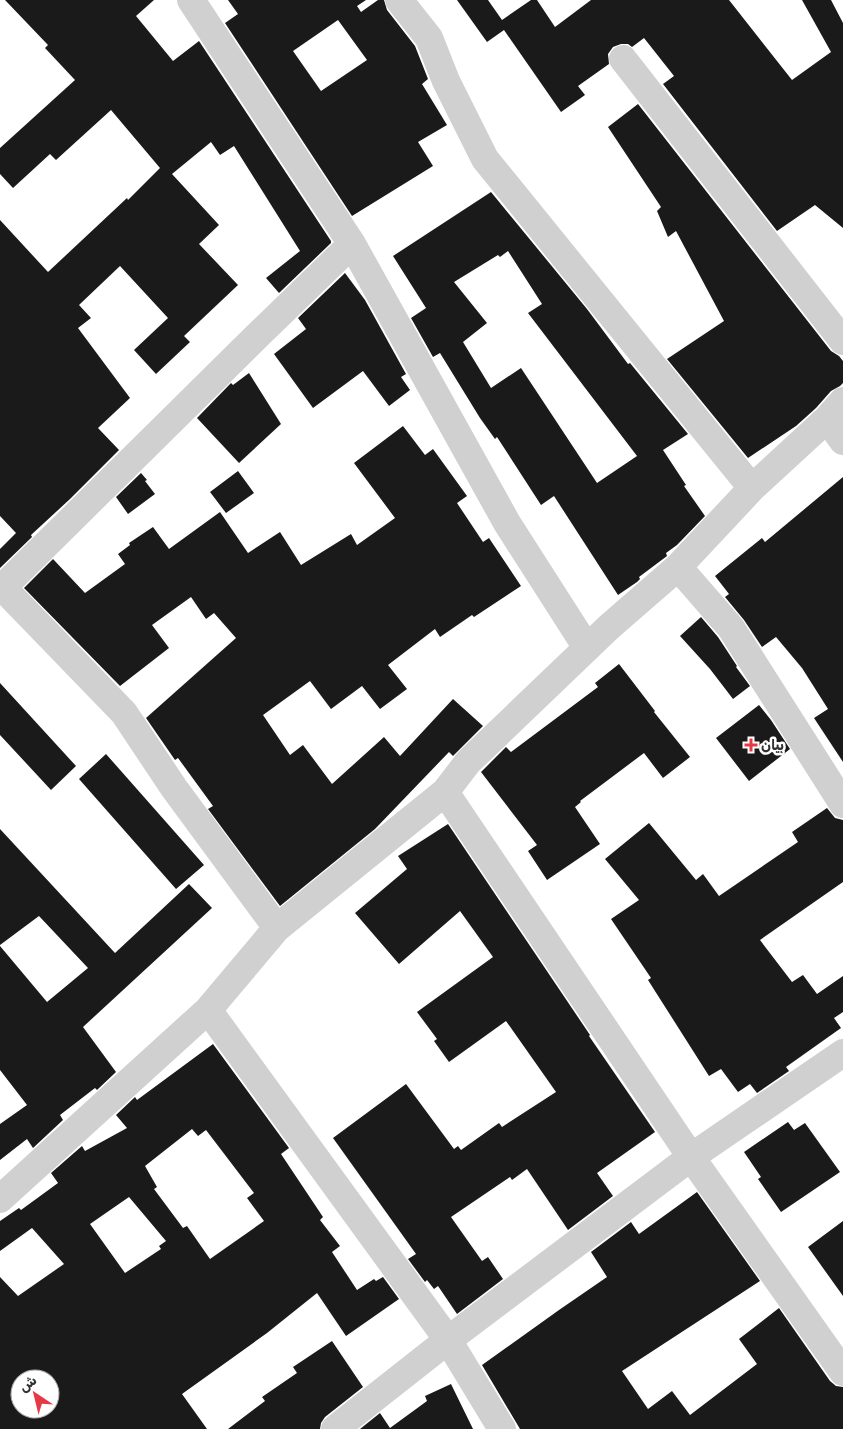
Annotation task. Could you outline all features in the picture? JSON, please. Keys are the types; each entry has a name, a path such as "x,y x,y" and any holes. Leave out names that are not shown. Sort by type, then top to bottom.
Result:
{"street":[{"path":"191,0 352,244 507,523 587,648"},
{"path":"399,0 429,38 446,81 485,159 752,488"},
{"path":"623,59 843,341"},
{"path":"277,928 174,788 124,713 1,589 352,244"},
{"path":"0,1199 208,1010 277,928 445,792 468,762 609,627 678,567 752,488 835,410 843,441"},
{"path":"678,567 731,628 843,804"},
{"path":"445,792 691,1157 843,1372"},
{"path":"208,1010 448,1340 502,1429"},
{"path":"335,1429 448,1340 691,1157 843,1053"}],"building":[{"path":"5,0 154,0 136,16 173,61 199,41 331,243 279,293 266,278 300,251 234,146 220,155 211,142 172,174 219,225 199,244 238,285 184,336 190,342 156,374 134,350 168,318 120,266 79,305 91,318 78,328 130,398 98,428 119,450 31,535 32,537 0,568 0,549 16,533 0,516 0,220 48,272 127,198 128,200 160,168 111,110 56,160 50,154 13,188 0,174 0,148 75,80 45,48 48,45"},
{"path":"228,0 366,0 357,6 361,12 378,0 384,0 387,10 415,46 428,79 422,84 447,125 418,142 433,166 352,216 225,23 238,14","holes":["338,20 367,60 321,91 293,51"]},
{"path":"457,0 488,0 502,20 531,0 537,0 555,27 591,0 729,0 792,80 831,52 802,0 831,0 843,23 843,228 815,205 777,231 663,84 674,76 644,38 632,47 628,44 621,44 613,47 608,54 609,64 578,86 585,95 561,112 504,30 487,42"},
{"path":"638,104 831,351 843,361 843,383 831,391 796,426 748,458 667,359 724,321 676,231 668,237 657,211 661,207 608,127"},
{"path":"491,192 587,309 628,364 630,363 688,434 663,450 686,485 684,486 705,516 677,545 666,553 667,556 639,577 640,579 637,582 618,595 554,496 541,505 497,437 495,439 480,418 440,353 433,357 411,318 426,308 393,256","holes":["508,251 542,304 528,313 637,456 597,483 521,368 491,388 463,342 487,323 454,282 498,255 500,257"]},
{"path":"345,273 365,300 406,374 401,377 410,390 389,406 363,371 313,408 274,354 306,329 298,318"},
{"path":"249,373 281,424 239,463 197,418 231,383 233,385"},
{"path":"403,426 425,455 433,449 467,496 457,503 483,542 489,538 521,586 474,617 472,615 440,637 435,629 388,665 407,689 380,709 362,686 331,709 310,681 263,715 290,755 303,745 332,784 384,737 400,756 453,699 483,726 453,756 449,752 375,829 280,906 208,809 213,806 178,758 175,760 146,718 236,638 214,613 206,619 191,597 152,625 169,648 120,686 24,588 53,559 85,593 125,564 118,554 130,545 129,543 153,527 169,549 220,512 248,553 280,532 301,565 351,534 357,545 395,518 354,463"},
{"path":"238,471 254,493 226,513 210,492"},
{"path":"141,473 155,494 128,514 116,497"},
{"path":"843,477 843,762 814,718 828,709 802,668 776,637 762,647 744,620 725,597 729,594 715,576 762,538 765,542"},
{"path":"701,617 718,637 750,686 733,699 710,669 680,636"},
{"path":"619,664 690,757 663,778 644,753 580,801 575,807 600,844 547,880 528,851 537,845 481,772 506,747 511,752 598,687 595,683"},
{"path":"0,683 76,766 51,790 0,735"},
{"path":"759,705 790,749 749,781 716,738"},
{"path":"106,754 204,865 176,889 79,779"},
{"path":"827,808 835,818 843,820 843,882 760,940 792,982 803,975 817,994 843,976 843,1012 834,1018 841,1028 786,1067 789,1071 757,1093 750,1084 738,1092 721,1069 709,1076 648,980 651,978 611,919 639,900 605,859 649,823 696,880 703,874 719,896 798,842 792,832"},
{"path":"448,824 655,1132 597,1173 613,1196 568,1230 527,1169 512,1180 510,1177 451,1217 482,1261 488,1257 503,1279 457,1314 438,1286 434,1289 427,1280 425,1282 408,1259 416,1254 333,1138 406,1084 454,1149 458,1146 461,1150 499,1123 502,1127 556,1092 506,1021 449,1062 434,1041 437,1039 417,1012 493,957 460,911 399,964 355,913 407,869 398,856"},
{"path":"0,829 115,953 189,884 212,908 83,1027 116,1072 97,1090 95,1088 60,1115 63,1120 33,1148 27,1139 0,1160 0,1124 27,1105 0,1070 0,946 47,1002 88,968 39,916 0,945"},
{"path":"213,1044 289,1148 281,1154 323,1217 320,1220 340,1246 332,1252 357,1290 374,1279 376,1281 383,1277 399,1299 346,1336 317,1293 267,1333 182,1394 207,1429 0,1429 0,1277 18,1296 64,1264 32,1228 0,1251 0,1221 19,1208 21,1210 58,1183 51,1173 82,1146 85,1151 127,1128 116,1115 135,1097 137,1100","holes":["192,1129 198,1136 206,1130 254,1193 247,1198 264,1221 210,1259 187,1226 183,1228 154,1189 157,1187 145,1166","129,1197 166,1241 159,1246 161,1249 125,1273 90,1224"]},
{"path":"788,1122 794,1130 805,1123 840,1172 781,1212 758,1179 761,1177 744,1152"},
{"path":"697,1192 760,1281 622,1371 648,1409 672,1391 690,1415 757,1364 739,1339 779,1308 830,1381 836,1386 843,1387 843,1429 520,1429 482,1365 607,1277 591,1252 631,1222 639,1234"},
{"path":"843,1221 843,1296 808,1247"},
{"path":"332,1341 363,1387 325,1417 320,1429 228,1429 265,1401 262,1397 297,1373 293,1367"},
{"path":"451,1384 473,1429 360,1429 380,1413 390,1428 427,1401 425,1396"}],"place":[{"name":"بيان","path":"751,745"}]}
